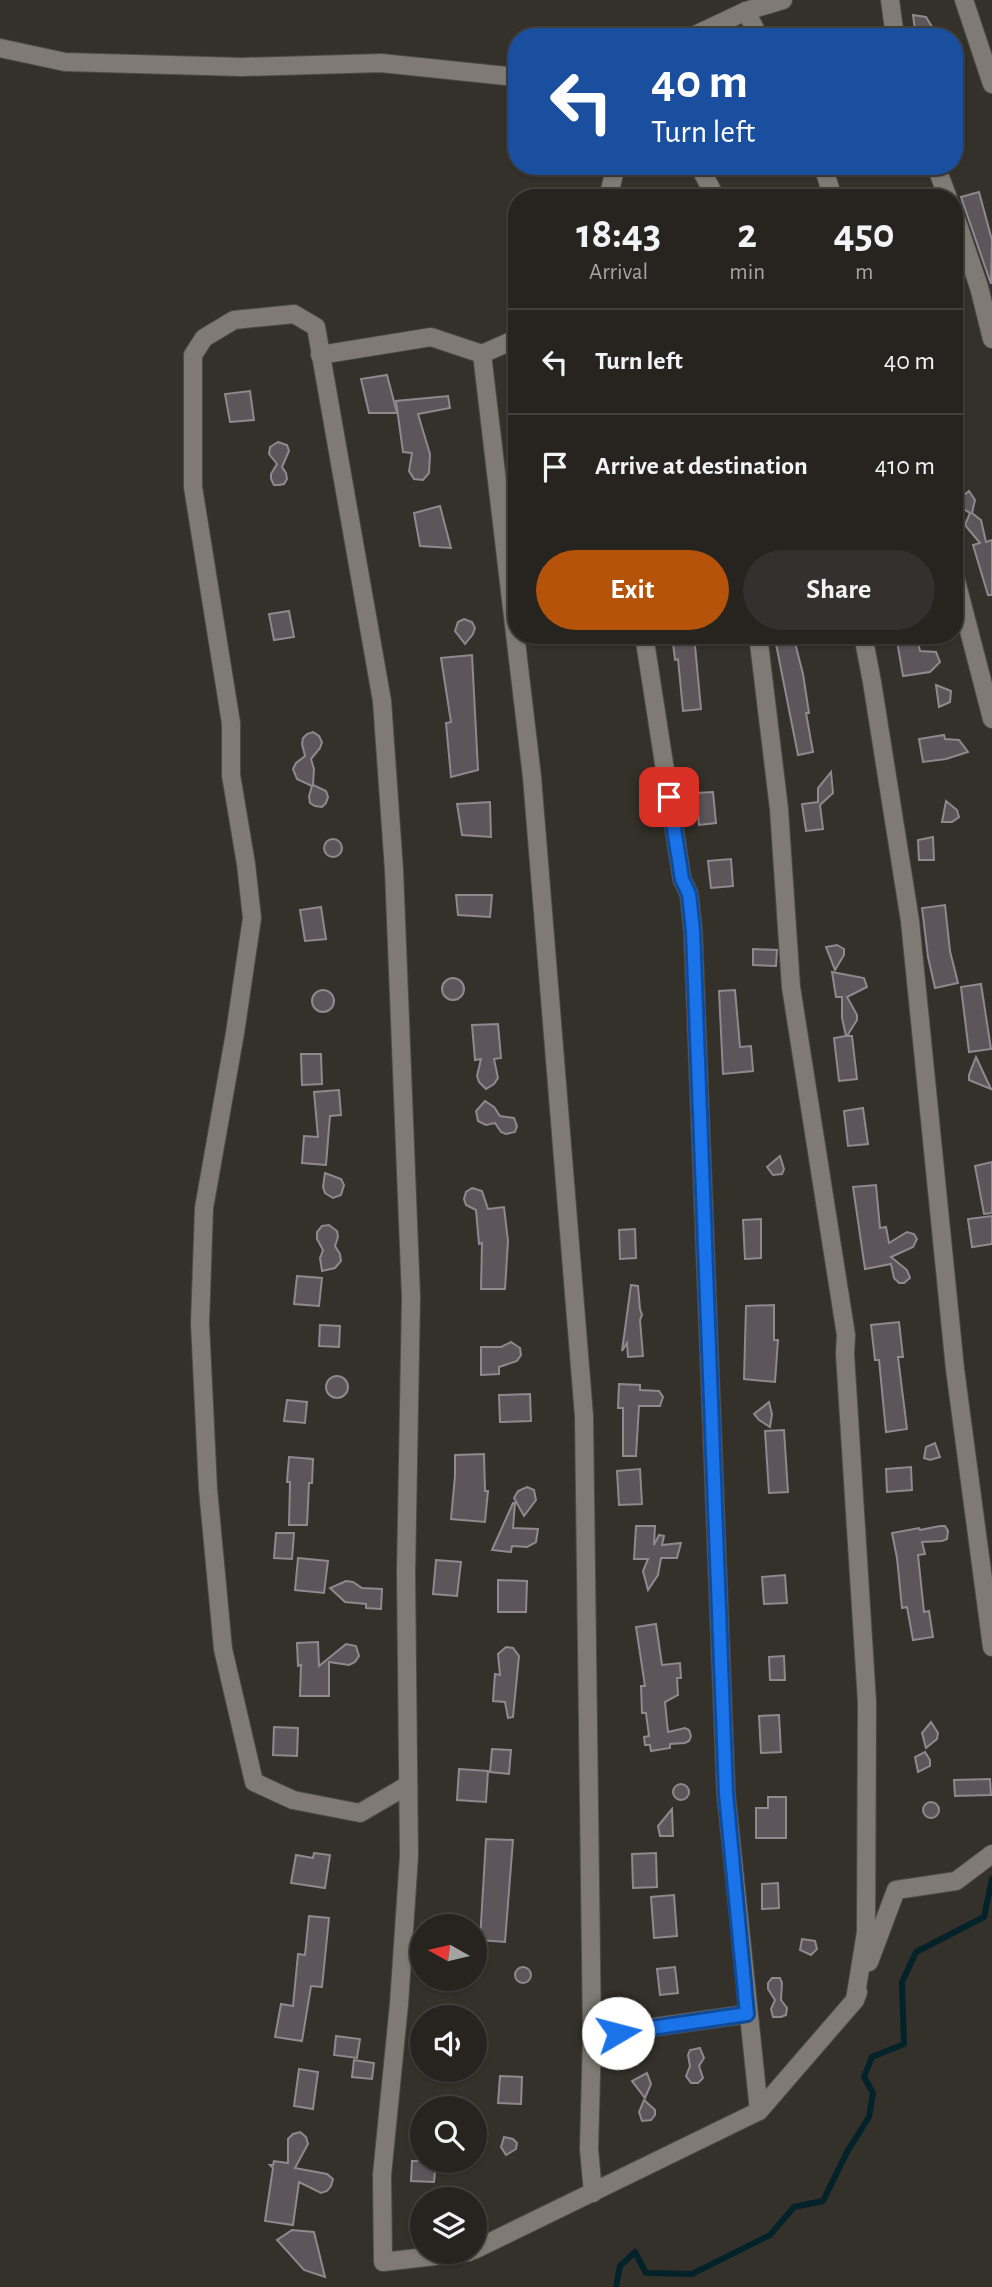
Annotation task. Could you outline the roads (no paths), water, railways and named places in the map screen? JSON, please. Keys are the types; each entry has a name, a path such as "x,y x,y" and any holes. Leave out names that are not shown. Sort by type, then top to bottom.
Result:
{"street":[{"path":"710,28 746,11 783,0"},
{"path":"890,0 894,28"},
{"path":"964,0 992,83"},
{"path":"746,11 754,28"},
{"path":"0,48 65,62 242,67 381,63 508,76"},
{"path":"963,240 992,339"},
{"path":"408,1785 360,1813 293,1800 254,1782 223,1649 208,1489 200,1323 204,1208 252,918 231,775 231,723 192,487 193,355 204,338 234,320 294,314 316,327 382,701 394,870 411,1297 407,1573 409,1856 400,1990 382,2175 383,2262 410,2259"},
{"path":"320,355 431,337 482,354 508,343"},
{"path":"482,354 508,574"},
{"path":"963,608 992,719"},
{"path":"516,644 532,777 584,1416 592,2036 589,2149 593,2193"},
{"path":"645,644 682,879 689,894 693,931 726,1794 759,2111"},
{"path":"759,644 779,809 791,987 846,1335 867,1702 866,1933 855,2000"},
{"path":"865,644 910,921 955,1369 992,1647"},
{"path":"487,2244 759,2111 855,2000 896,1890 956,1881 992,1854"},
{"path":"592,2036 747,2014"}],"waterway":[{"path":"616,2287 620,2266 635,2252 646,2273 692,2274 770,2235 794,2207 823,2201 847,2152 869,2117 873,2093 864,2077 872,2057 904,2044 902,1982 916,1952 984,1917 992,1879"}]}
